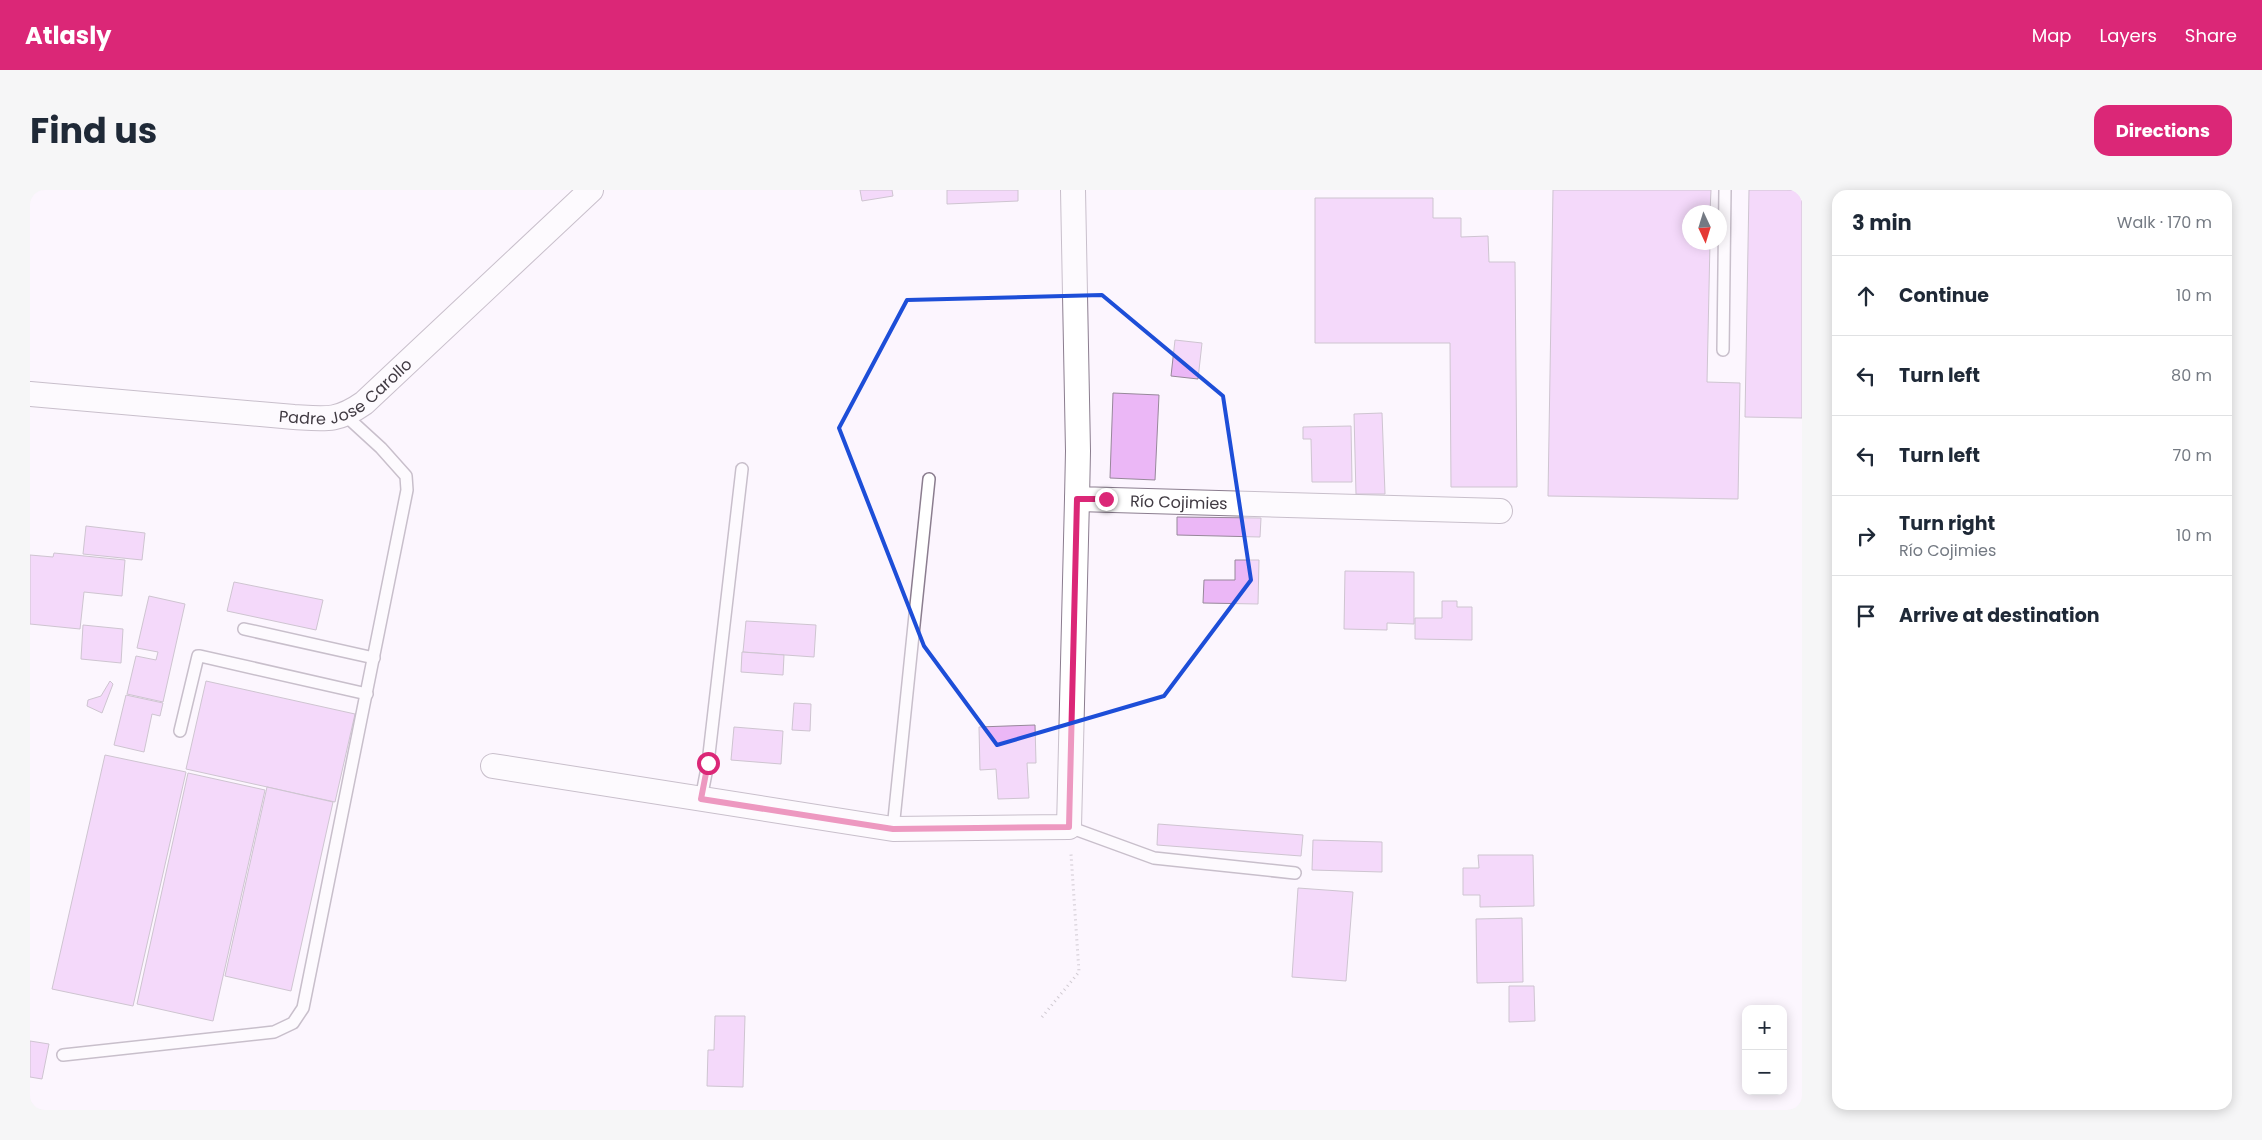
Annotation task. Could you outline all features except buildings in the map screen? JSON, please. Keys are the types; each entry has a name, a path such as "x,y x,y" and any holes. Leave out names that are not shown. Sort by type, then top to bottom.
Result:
{"street":[{"name":"Padre Jose Carollo","path":"30,394 327,420 346,416 364,404 591,190"},
{"path":"493,766 893,829 1069,827 1078,451 1072,190"},
{"name":"Río Cojimies","path":"1077,499 1500,511"}],"lane":[{"path":"1723,350 1724,190"},
{"path":"63,1055 274,1032 293,1023 303,1008 407,490 406,476 381,448 346,416"},
{"path":"701,799 708,763 742,469"},
{"path":"893,829 929,479"},
{"path":"244,629 374,658"},
{"path":"180,731 198,656 367,694"},
{"path":"1069,827 1154,858 1295,873"}],"path":[{"path":"1042,1017 1079,972 1069,827"}],"highlighted area":[{"path":"1102,295 1223,396 1251,580 1164,696 997,745 924,646 839,428 907,300"}],"route":[{"path":"708,763 701,799 893,829 1069,827 1077,499 1106,499"}]}
